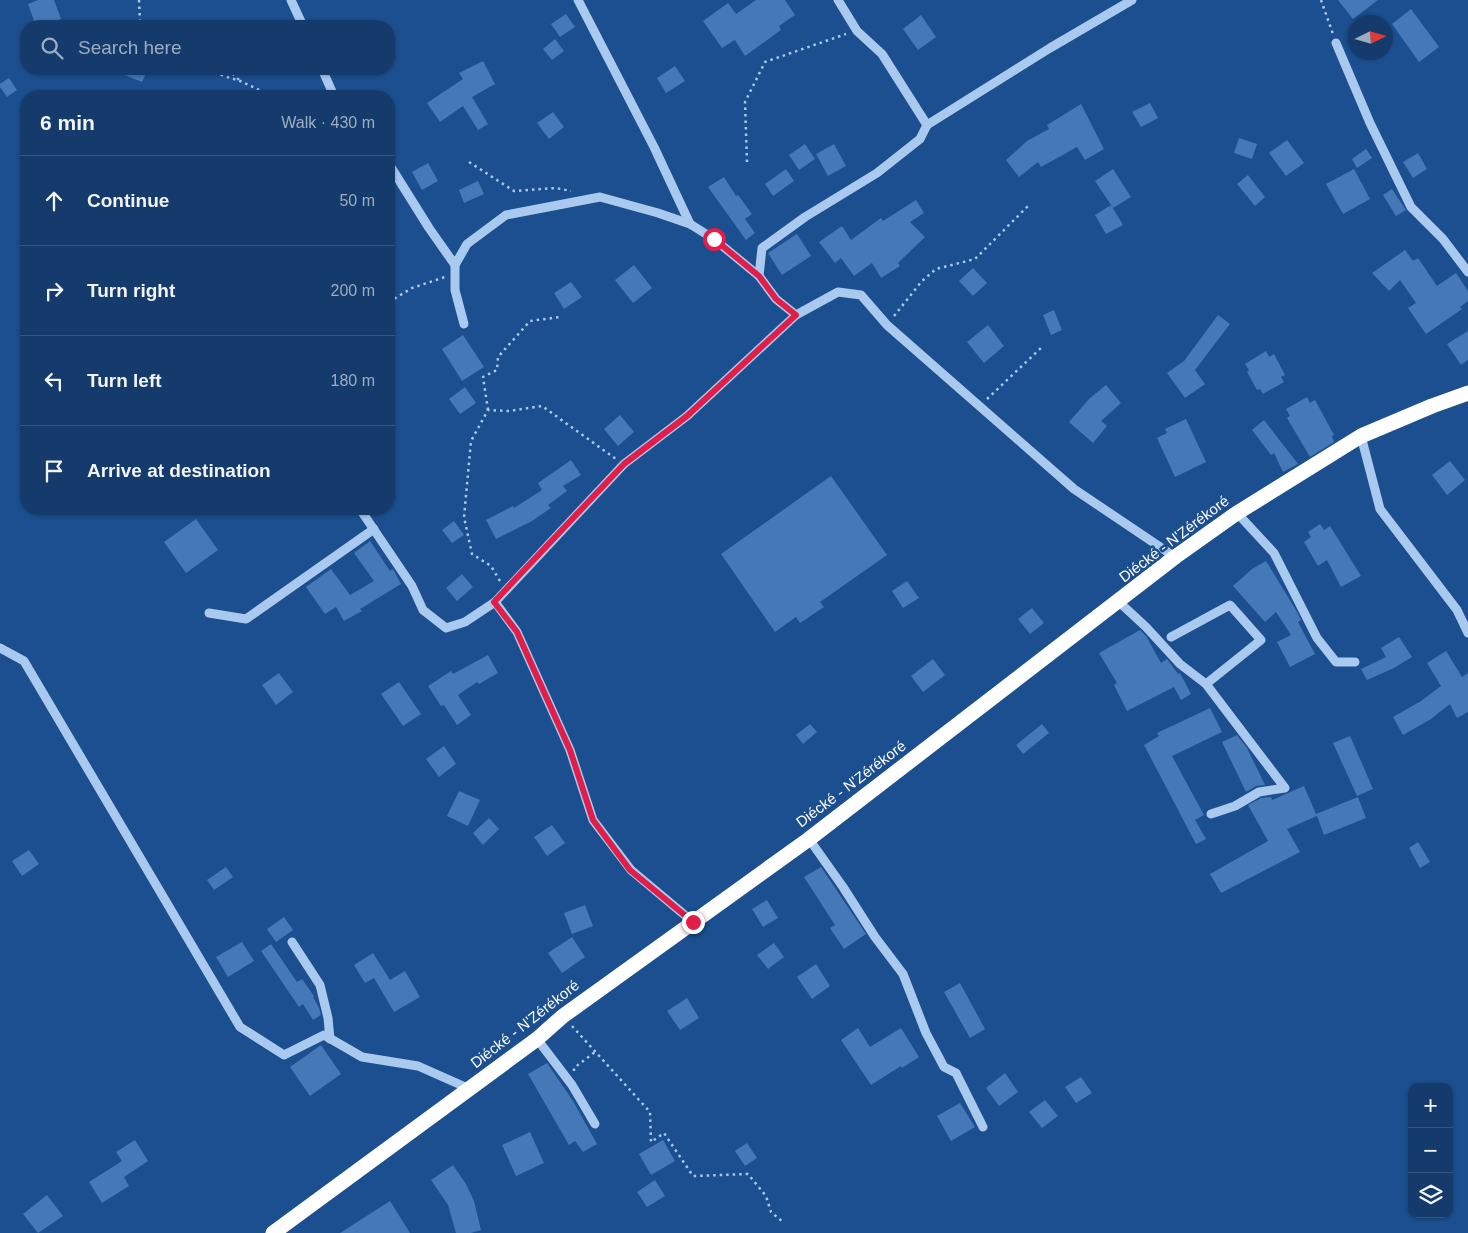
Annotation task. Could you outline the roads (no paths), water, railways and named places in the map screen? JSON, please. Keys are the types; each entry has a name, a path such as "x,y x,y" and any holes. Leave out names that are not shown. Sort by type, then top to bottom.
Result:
{"highway":[{"name":"Diécké - N'Zérékoré","path":"273,1233 537,1039 563,1016 808,839 1119,602 1175,557 1237,513 1361,436 1468,393"}],"street":[{"path":"291,0 300,20"},
{"path":"578,0 654,147 690,224"},
{"path":"838,0 857,31 882,54 927,125"},
{"path":"759,276 762,248 805,217 877,173 920,139 927,125 1050,48 1132,0"},
{"path":"1336,43 1370,123 1411,207 1443,239 1468,272"},
{"path":"325,75 331,90"},
{"path":"395,174 455,265"},
{"path":"464,324 455,290 455,265 467,244 506,215 600,197 690,224 714,239 759,276 776,299 796,315"},
{"path":"364,515 412,586 423,610 446,628 465,622 494,602 624,464 687,416 796,315 838,292 861,295 887,325 1074,489 1175,557"},
{"path":"1361,436 1380,509 1457,610 1468,633"},
{"path":"1237,513 1274,553 1318,638 1336,662 1355,662"},
{"path":"209,612 246,618 374,529"},
{"path":"494,602 517,632 570,750 593,820 630,870 693,922"},
{"path":"1119,602 1146,627 1180,664 1206,684 1285,788 1259,792 1235,806 1211,814"},
{"path":"1171,637 1230,605 1261,640 1206,684"},
{"path":"0,648 24,661 240,1027 284,1054 324,1035 362,1057 418,1066 470,1088"},
{"path":"808,839 902,974 926,1033 944,1067 956,1073 982,1127"},
{"path":"292,942 320,985 328,1018 330,1039"},
{"path":"537,1039 572,1085 595,1124"}]}
